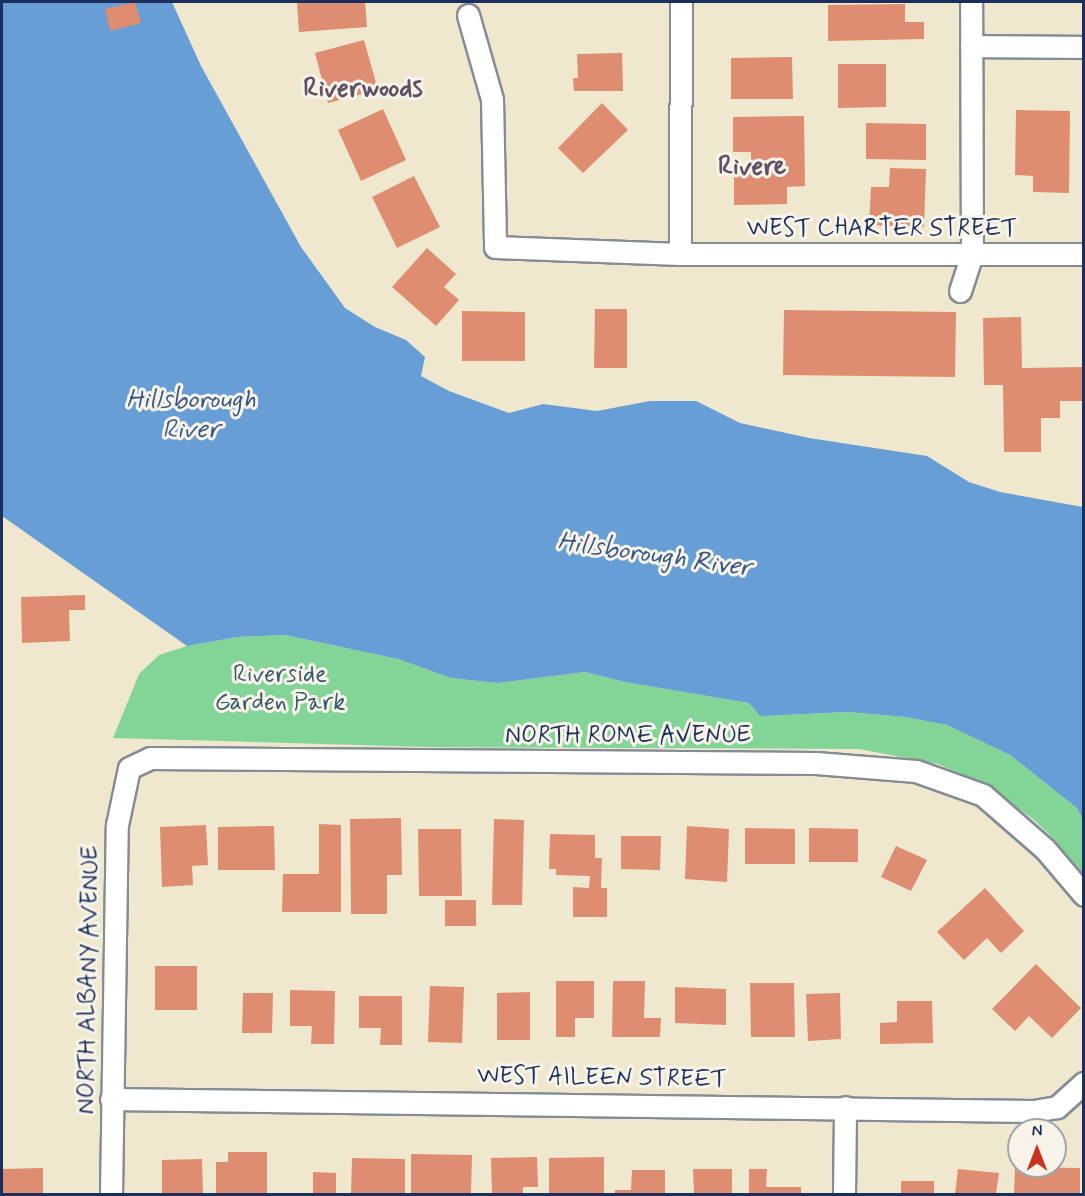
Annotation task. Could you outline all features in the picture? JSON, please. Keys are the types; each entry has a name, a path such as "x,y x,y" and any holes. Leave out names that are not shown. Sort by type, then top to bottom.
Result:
{"street":[{"path":"680,254 681,2"},
{"path":"960,291 972,255 971,2"},
{"name":"WEST CHARTER STREET","path":"468,15 492,99 495,247 680,254 1083,254"},
{"path":"971,46 1083,47"},
{"name":"NORTH ROME AVENUE","path":"129,768 150,758 162,758 816,763 916,771 983,795 1045,849 1083,895"},
{"name":"NORTH ALBANY AVENUE","path":"111,1194 117,825 129,768"},
{"name":"WEST AILEEN STREET","path":"111,1099 1033,1111 1057,1107 1083,1083"},
{"path":"844,1194 845,1107"}],"green space":[{"name":"Riverside Garden Park","path":"285,635 398,659 451,678 497,683 585,672 625,682 749,703 760,716 848,712 905,717 947,725 1010,755 1077,808 1083,820 1083,874 1054,839 1033,819 986,785 938,764 859,749 427,747 113,738 139,674 159,655 187,646 237,637"}],"water":[{"name":"Hillsborough River","path":"2,2 172,2 201,66 301,247 345,308 375,327 406,340 425,357 421,376 449,391 509,413 543,404 597,411 650,401 696,401 740,423 809,438 927,456 969,482 1000,492 1083,507 1083,820 1077,808 1010,755 947,725 905,717 848,712 760,716 749,703 625,682 585,672 497,683 451,678 398,659 285,635 237,637 187,646 2,516"}],"building":[{"path":"135,2 141,23 110,31 105,9"},
{"path":"297,2 365,2 367,27 299,32"},
{"path":"905,4 905,22 924,22 924,39 828,41 828,5"},
{"path":"364,40 378,90 328,103 315,53"},
{"path":"622,53 623,91 574,91 573,78 578,78 577,54"},
{"path":"792,57 793,99 731,99 731,58"},
{"path":"838,64 886,64 886,107 838,108"},
{"path":"602,103 628,130 583,173 558,148"},
{"path":"383,109 406,160 361,181 338,130"},
{"path":"1016,110 1070,111 1069,193 1033,192 1033,176 1015,175"},
{"path":"804,116 805,186 787,187 787,204 734,205 734,170 751,169 751,152 733,152 733,117"},
{"path":"866,123 926,124 926,160 866,159"},
{"path":"890,168 926,169 924,227 869,225 871,187 889,187"},
{"path":"414,176 440,227 397,248 372,197"},
{"path":"427,248 456,274 444,287 459,300 436,326 392,287"},
{"path":"595,309 627,309 627,368 594,368"},
{"path":"784,310 956,312 955,377 783,375"},
{"path":"462,311 525,312 525,361 462,361"},
{"path":"1021,317 1022,368 1084,367 1084,401 1060,401 1060,418 1041,418 1041,452 1004,452 1003,385 984,385 983,318"},
{"path":"85,595 85,610 69,610 70,641 22,643 21,597"},
{"path":"401,818 402,875 387,875 387,914 351,914 350,819"},
{"path":"494,819 524,820 522,905 492,905"},
{"path":"319,824 341,825 341,912 282,912 283,874 319,874"},
{"path":"206,825 208,865 192,866 193,885 162,887 160,827"},
{"path":"274,826 275,870 218,870 218,827"},
{"path":"687,826 729,829 727,882 685,879"},
{"path":"745,828 795,829 795,864 745,864"},
{"path":"809,828 858,829 858,862 809,862"},
{"path":"418,829 461,829 462,896 419,896"},
{"path":"550,834 595,835 595,858 602,858 601,888 607,888 607,917 573,917 573,887 589,888 590,876 556,875 556,869 549,869"},
{"path":"621,836 661,836 660,870 621,869"},
{"path":"896,846 927,860 911,891 881,877"},
{"path":"985,888 1024,931 1001,953 987,938 964,960 937,932"},
{"path":"445,900 476,900 476,926 445,926"},
{"path":"1036,964 1081,1008 1052,1038 1029,1016 1015,1031 992,1009"},
{"path":"155,966 197,966 197,1010 155,1010"},
{"path":"556,981 594,981 594,1018 575,1018 575,1037 556,1037"},
{"path":"613,981 645,981 644,1018 661,1018 660,1037 612,1037"},
{"path":"750,983 794,983 795,1037 751,1037"},
{"path":"430,986 464,987 462,1043 428,1042"},
{"path":"675,987 726,989 726,1025 675,1023"},
{"path":"290,990 335,991 334,1044 311,1044 312,1026 290,1026"},
{"path":"530,992 530,1040 497,1040 497,993"},
{"path":"243,993 273,993 272,1033 242,1033"},
{"path":"840,993 841,1039 808,1041 806,994"},
{"path":"359,996 402,996 402,1045 380,1045 381,1028 359,1028"},
{"path":"897,1001 932,1001 933,1043 880,1044 880,1023 897,1022"},
{"path":"228,1152 267,1152 267,1194 216,1194 216,1162 228,1162"},
{"path":"411,1154 472,1155 471,1194 411,1194"},
{"path":"537,1157 538,1187 523,1187 523,1194 492,1194 491,1158"},
{"path":"604,1157 604,1194 549,1194 549,1158"},
{"path":"352,1158 405,1159 405,1194 351,1194"},
{"path":"202,1159 203,1194 162,1194 162,1160"},
{"path":"43,1168 43,1194 2,1194 2,1169"},
{"path":"1067,1168 1080,1168 1080,1194 1014,1194 1015,1178 1067,1178"},
{"path":"693,1169 732,1169 732,1194 694,1194"},
{"path":"749,1169 767,1169 766,1187 801,1187 801,1194 749,1194"},
{"path":"958,1169 999,1173 996,1194 955,1194"},
{"path":"632,1170 665,1170 665,1194 615,1194 615,1190 631,1190"},
{"path":"313,1172 336,1173 336,1194 313,1194"},
{"path":"901,1181 934,1181 934,1194 901,1194"}],"district":[{"name":"Riverwoods","path":"363,90"},
{"name":"Rivere","path":"752,168"}]}
